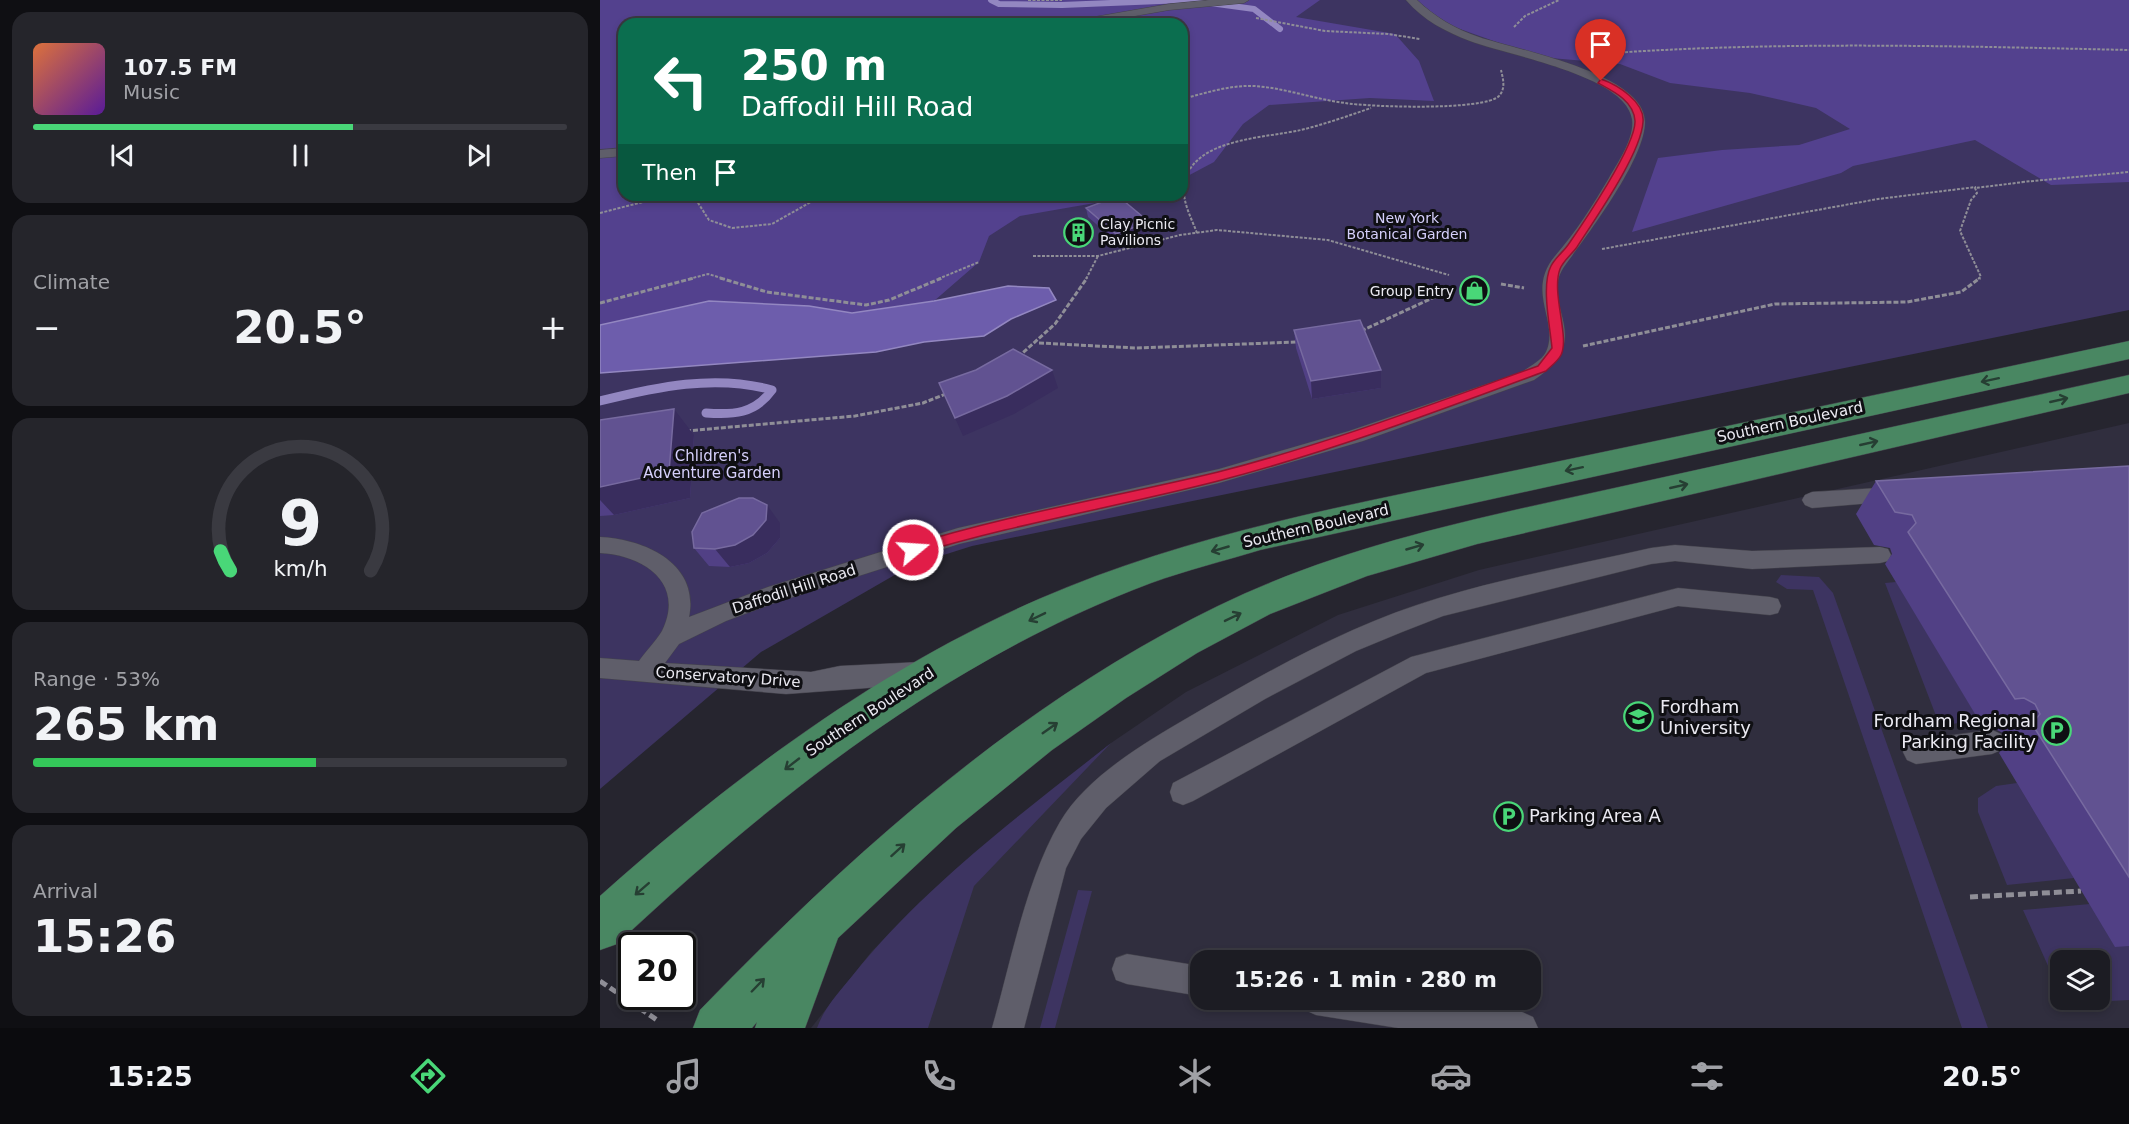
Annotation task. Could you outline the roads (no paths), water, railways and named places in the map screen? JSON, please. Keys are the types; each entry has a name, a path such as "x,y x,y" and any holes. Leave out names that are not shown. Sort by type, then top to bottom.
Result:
{"main road":[{"name":"Southern Boulevard","path":"600,927 695,843 807,753 928,673 1054,608 1124,579 1260,537 2129,350"},
{"path":"718,1028 822,919 941,811 998,765 1120,680 1171,650 1281,594 1376,558 1477,531 2129,384"},
{"path":"780,1028 822,919"}],"lane":[{"path":"1110,18 1200,4 1244,0"},
{"name":"Daffodil Hill Road","path":"645,671 671,637 718,614 748,603 958,536 1219,476 1356,436 1528,375 1550,363 1558,348 1552,280 1555,267 1571,248 1628,154 1639,121 1634,106 1618,91 1583,72 1446,28 1429,18 1411,0"},
{"path":"600,154 618,152"},
{"path":"1812,500 1918,493"},
{"path":"600,545 611,545 642,553 664,565 675,580 679,596 679,612 671,637"},
{"path":"1008,1028 1053,864 1071,829 1096,799 1151,753 1256,691 1348,644 1440,608 1651,556 1675,553 1752,560 1880,555"},
{"path":"1183,792 1420,664 1678,597 1770,606"},
{"name":"Conservatory Drive","path":"600,668 786,683 840,677 928,673"},
{"path":"1916,752 1992,742"},
{"path":"1126,969 1190,979"},
{"path":"1384,1010 1522,1028"}],"waterway":[{"path":"991,0 999,4 1062,5 1184,0"},
{"path":"1188,0 1254,9 1280,29"},
{"path":"600,401 686,384 729,383 772,390 758,404 743,411 725,414 706,413"}],"place":[{"name":"Clay Picnic Pavilions","path":"1079,232"},
{"name":"Group Entry","path":"1475,291"},
{"name":"Fordham University","path":"1639,717"},
{"name":"Fordham Regional Parking Facility","path":"2057,731"},
{"name":"Parking Area A","path":"1508,816"}],"park label":[{"name":"New York Botanical Garden","path":"1407,226"},
{"name":"Chlidren's Adventure Garden","path":"712,464"}]}
